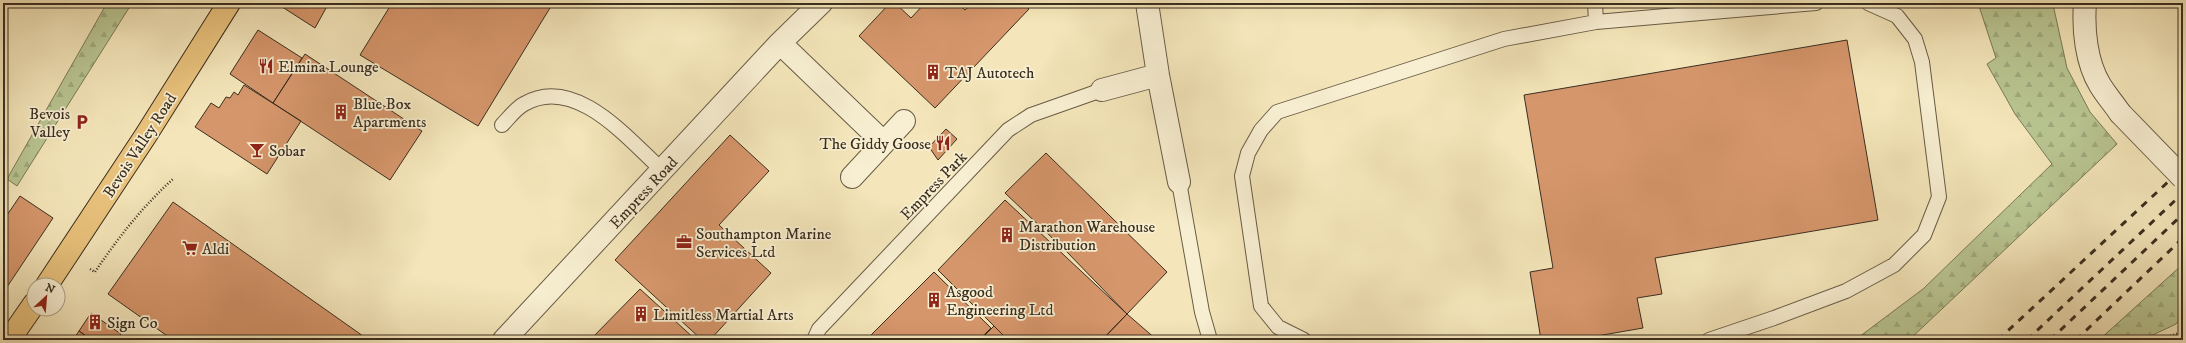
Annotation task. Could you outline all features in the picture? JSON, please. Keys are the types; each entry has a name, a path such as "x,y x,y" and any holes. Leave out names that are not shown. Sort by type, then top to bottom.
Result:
{"main road":[{"name":"Bevois Valley Road","path":"51,277 120,176 229,3"},
{"path":"9,340 26,316"}],"street":[{"name":"Empress Road","path":"504,340 780,43 821,3"},
{"path":"1147,3 1158,75 1179,182"},
{"path":"2085,3 2084,20 2088,50 2099,84 2120,113 2183,178"},
{"path":"780,43 883,142"},
{"path":"1102,90 1158,75"},
{"path":"852,177 904,121"}],"lane":[{"path":"1595,3 1596,22"},
{"path":"1304,340 1278,327 1261,306 1242,176 1248,153 1261,130 1278,112 1504,39 1596,22 1816,3"},
{"path":"1709,340 1846,291 1894,265 1924,235 1939,197 1922,62 1915,39 1897,16 1868,3"},
{"name":"Empress Park","path":"814,340 819,329 1008,130 1031,115 1102,90"},
{"path":"502,125 523,104 542,96 563,96 582,103 605,118 662,170"},
{"path":"1179,182 1202,312 1210,340"}],"path":[{"path":"86,266 95,272 122,233 152,198 173,180"},
{"path":"2156,340 2183,332"}],"green space":[{"path":"107,3 132,3 17,186 7,179"},
{"path":"1978,3 2055,3 2054,9 2067,68 2090,112 2117,144 1909,340 1855,340 1923,289 2052,164 2015,114 1987,64 1996,58"},
{"path":"2183,264 2183,316 2176,324 2142,340 2099,340"}],"building":[{"path":"276,3 318,3 326,8 315,28"},
{"path":"392,3 553,3 478,126 360,55"},
{"name":"TAJ Autotech","path":"890,3 895,3 911,18 925,3 957,3 965,10 973,3 1022,3 1029,9 935,108 859,36"},
{"name":"Elmina Lounge","path":"258,30 302,58 273,103 230,74"},
{"path":"1847,40 1878,220 1655,258 1662,294 1637,298 1643,328 1574,340 1541,340 1530,272 1553,268 1524,95"},
{"name":"Blue Box Apartments","path":"305,54 422,131 390,180 273,103"},
{"name":"Sobar","path":"244,85 301,121 267,174 195,127 211,103 219,108 226,97 230,98 234,92 238,95"},
{"name":"The Giddy Goose","path":"946,129 957,139 938,160 929,147"},
{"name":"Southampton Marine Services Ltd","path":"730,135 769,171 719,225 771,273 710,340 702,340 615,260"},
{"path":"1046,153 1167,272 1127,314 1067,252 1005,193"},
{"path":"20,196 53,218 3,293 3,221"},
{"name":"Marathon Warehouse Distribution","path":"1005,200 1127,314 1102,340 1008,340 938,270"},
{"name":"Aldi","path":"173,202 363,336 360,340 173,340 108,294"},
{"name":"Asgood Engineering Ltd","path":"934,272 991,328 979,340 866,340"},
{"name":"Limitless Martial Arts","path":"640,289 696,340 590,340"},
{"name":"Sign Co","path":"91,313 121,334 117,340 92,340 79,331"},
{"path":"1127,314 1157,340 1102,340"},
{"path":"994,326 1008,340 980,340"},
{"path":"79,331 92,340 73,340"}],"railway":[{"path":"1998,340 2183,168"},
{"path":"2027,340 2183,193"},
{"path":"2050,340 2183,214"},
{"path":"2076,340 2183,238"}],"place":[{"name":"Elmina Lounge","path":"266,66"},
{"name":"TAJ Autotech","path":"933,72"},
{"name":"Blue Box Apartments","path":"341,112"},
{"name":"Bevois Valley","path":"82,122"},
{"name":"The Giddy Goose","path":"943,143"},
{"name":"Sobar","path":"257,150"},
{"name":"Marathon Warehouse Distribution","path":"1007,235"},
{"name":"Southampton Marine Services Ltd","path":"684,242"},
{"name":"Aldi","path":"190,248"},
{"name":"Asgood Engineering Ltd","path":"934,300"},
{"name":"Limitless Martial Arts","path":"641,314"},
{"name":"Sign Co","path":"95,322"}]}
